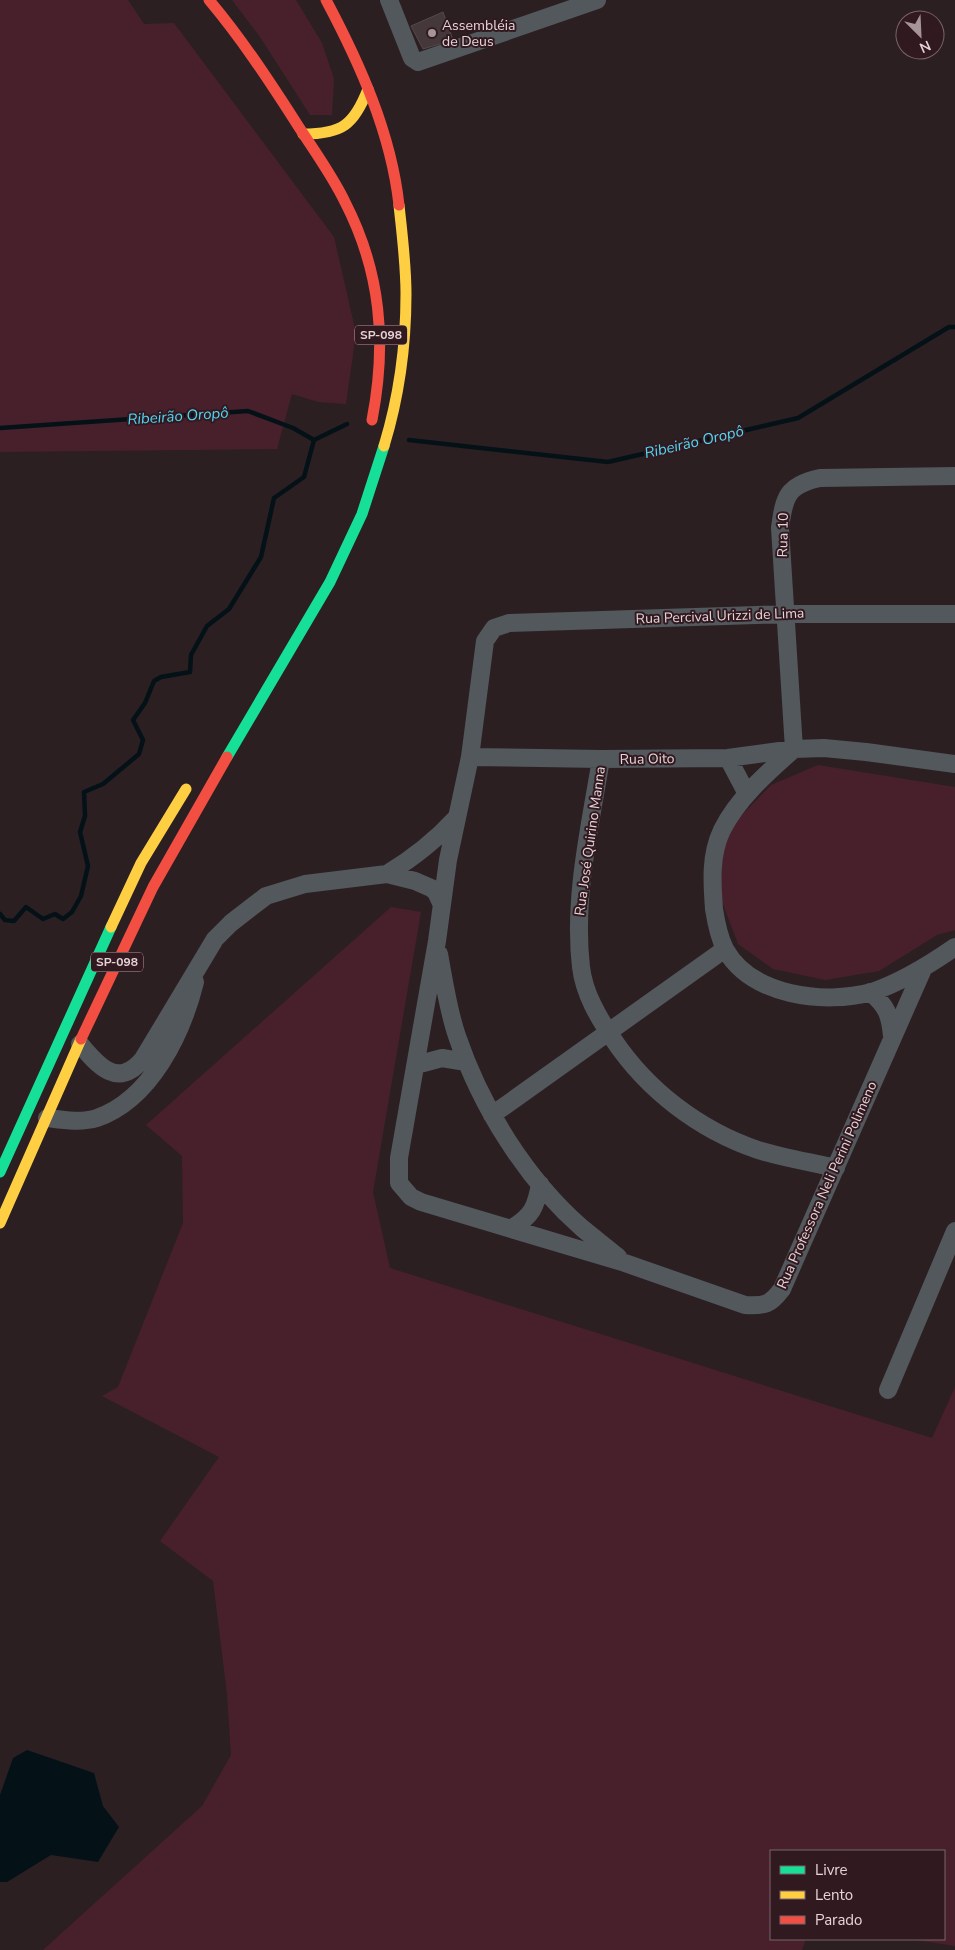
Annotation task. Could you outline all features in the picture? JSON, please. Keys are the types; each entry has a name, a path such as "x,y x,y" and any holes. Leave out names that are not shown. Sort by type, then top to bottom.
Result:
{"highway":[{"name":"SP-098","path":"210,0 241,40 329,174 351,213 367,251 378,291 382,330 377,398 369,433"},
{"name":"SP-098","path":"0,1223 132,928 188,823 331,580 360,516 381,458 397,388 406,292 395,177 368,89 350,46 326,0"},
{"path":"303,134 330,133 344,128 353,121 361,109 368,89"},
{"name":"SP-098","path":"0,1172 87,977 141,863 192,781"}],"street":[{"path":"388,0 412,58 418,62 594,0"},
{"name":"Rua 10","path":"794,749 780,528 786,496 794,487 805,481 820,478 955,476"},
{"name":"Rua Percival Urizzi de Lima","path":"470,757 485,641 488,634 494,628 509,623 785,614 955,614"},
{"name":"Rua Oito","path":"470,757 728,758 794,749 824,748 955,764"},
{"path":"794,749 747,794 722,830 713,856 713,894 716,922 725,949 739,966 757,980 782,992 816,997 870,992 923,969 955,947"},
{"path":"466,1062 452,1058 442,1058 416,1065 437,941 441,903 470,757"},
{"path":"728,758 747,794"},
{"name":"Rua José Quirino Manna","path":"601,759 579,904 581,968 591,1003 628,1061 656,1090 699,1122 724,1136 759,1150 836,1168"},
{"path":"387,874 415,857 457,818"},
{"path":"80,1044 95,1063 106,1071 116,1074 136,1067 143,1059 215,939 231,923 266,896 305,884 387,874 415,881 431,888 436,892 441,903"},
{"path":"437,941 447,998 456,1034 466,1062 492,1115 510,1144 540,1184 581,1227 625,1263"},
{"path":"492,1115 725,949"},
{"path":"47,1118 81,1121 96,1118 117,1108 133,1095 152,1075 175,1040 188,1009 199,964"},
{"name":"Rua Professora Neli Perini Polimeno","path":"416,1065 398,1158 399,1183 411,1197 421,1202 625,1263 745,1305 760,1306 768,1304 782,1288 923,969"},
{"path":"870,992 881,1000 888,1011 892,1036"},
{"path":"512,1228 534,1209 540,1184"},
{"path":"888,1390 955,1231"}],"shaded area":[{"path":"0,0 128,0 144,24 174,23 334,237 356,333 346,404 318,402 292,394 277,449 0,452"},
{"path":"232,0 296,0 322,43 334,79 332,115 310,115 260,37"},
{"path":"818,765 955,787 955,930 937,935 879,971 825,980 773,969 738,944 722,902 717,859 737,820 771,785"},
{"path":"391,907 421,912 373,1192 390,1268 932,1438 955,1387 955,1946 916,1940 945,1940 945,1850 770,1850 770,1940 806,1940 802,1950 43,1950 202,1806 231,1755 227,1694 213,1581 160,1541 219,1457 102,1396 118,1387 183,1223 182,1156 146,1125"},
{"path":"27,1750 94,1773 103,1806 119,1827 98,1862 51,1855 7,1882 0,1882 0,1795 13,1758"}],"building":[{"name":"Assembléia de Deus","path":"443,12 453,40 423,49 411,26"}],"waterway":[{"name":"Ribeirão Oropô","path":"409,440 608,462 798,418 949,327 955,327"},
{"name":"Ribeirão Oropô","path":"0,428 248,411 293,428 314,440 347,424"},
{"path":"0,914 5,920 14,921 26,907 43,919 55,914 63,919 72,912 81,896 88,866 80,832 85,816 84,792 103,784 139,754 143,740 133,720 145,703 154,681 161,677 190,672 191,655 207,626 229,609 261,557 274,498 304,477 314,440"}],"traffic: fast":[{"path":"227,757 330,582 362,514 384,446"},
{"path":"0,1172 111,927"}],"traffic: slow":[{"path":"303,134 328,132 345,125 352,119 368,89"},
{"path":"384,446 398,390 405,332 404,249 399,205"},
{"path":"111,927 141,863 186,789"},
{"path":"0,1223 81,1039"}],"traffic: jam":[{"path":"209,0 275,90 340,191 357,228 367,255 378,308 379,363 372,420"},
{"path":"326,0 351,49 381,125 395,178 399,205"},
{"path":"81,1039 153,887 227,757"}],"place":[{"name":"Assembléia de Deus","path":"432,33"}]}
